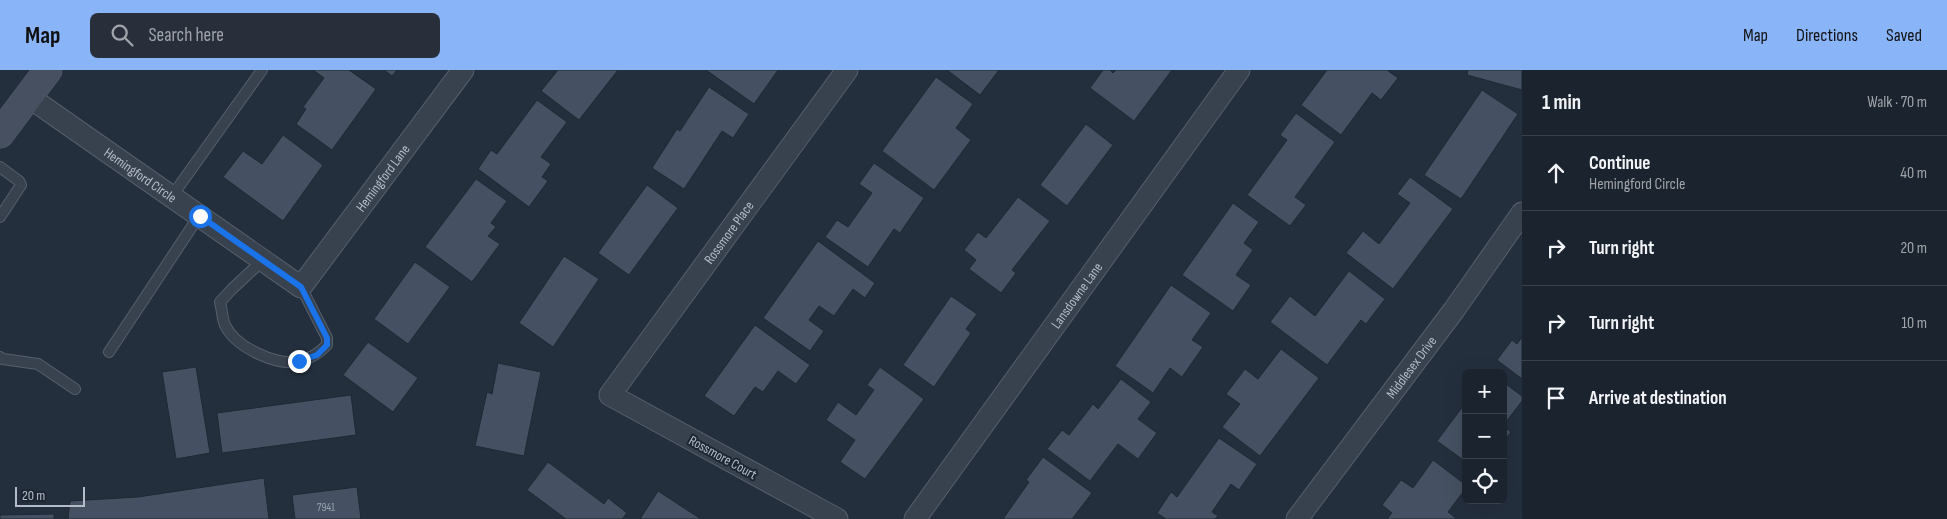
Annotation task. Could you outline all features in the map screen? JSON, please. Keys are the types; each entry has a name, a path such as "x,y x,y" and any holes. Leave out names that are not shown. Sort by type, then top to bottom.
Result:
{"street":[{"path":"0,134 48,70"},
{"name":"Hemingford Lane","path":"301,287 463,70"},
{"name":"Rossmore Place","path":"610,395 847,70"},
{"name":"Lansdowne Lane","path":"915,519 1239,70"},
{"name":"Hemingford Circle","path":"29,96 301,287"},
{"name":"Middlesex Drive","path":"1297,519 1454,310 1522,213"},
{"name":"Rossmore Court","path":"610,395 837,519"}],"lane":[{"path":"172,196 262,70"},
{"path":"0,167 19,181 21,185 0,217"},
{"path":"109,352 200,216"},
{"path":"263,260 220,302 225,325 240,344 269,359 299,361 317,355 327,345 327,338 301,287"},
{"path":"0,357 3,360 38,364 75,389"}],"building":[{"path":"313,70 349,70 376,89 332,150 296,124 306,109 303,107 324,78"},
{"path":"384,70 397,70 392,76"},
{"path":"558,70 618,70 579,120 541,91"},
{"path":"706,70 778,70 754,104"},
{"path":"947,70 999,70 980,95"},
{"path":"1103,70 1110,70 1113,73 1116,70 1172,70 1134,121 1090,88"},
{"path":"1327,70 1387,70 1398,78 1381,100 1372,93 1341,135 1301,105"},
{"path":"1468,70 1522,70 1522,90 1467,75"},
{"path":"936,77 973,104 956,128 971,140 934,190 882,151"},
{"path":"709,87 749,114 733,138 722,131 684,189 652,168 677,129 680,131"},
{"path":"1482,90 1518,114 1461,199 1424,175"},
{"path":"537,100 567,122 541,157 551,164 542,177 548,181 529,207 478,169 491,150 497,154"},
{"path":"1296,113 1335,142 1295,197 1306,205 1290,226 1247,195 1287,140 1280,135"},
{"path":"1086,124 1113,145 1067,206 1040,185"},
{"path":"283,135 323,165 283,221 223,177 243,151 262,164"},
{"path":"874,163 924,198 900,233 894,229 868,267 825,237 837,220 848,227 872,193 859,184"},
{"path":"1410,177 1453,209 1393,289 1346,253 1363,231 1379,244 1410,203 1397,194"},
{"path":"476,179 507,201 491,223 496,227 488,236 500,244 472,282 425,247"},
{"path":"647,185 678,208 629,275 598,253"},
{"path":"1018,197 1050,221 1012,270 1016,273 1001,293 969,269 976,260 964,250 978,232 986,238"},
{"path":"1233,203 1259,222 1244,243 1253,250 1236,275 1251,285 1233,311 1182,275"},
{"path":"818,241 875,283 865,298 853,289 834,316 819,306 809,320 824,331 810,351 763,318"},
{"path":"564,256 599,279 553,347 519,323"},
{"path":"415,262 450,287 408,344 374,319"},
{"path":"1349,271 1385,299 1366,324 1361,320 1327,365 1270,322 1290,296 1315,316"},
{"path":"1171,285 1211,313 1192,340 1203,347 1182,377 1170,368 1153,393 1115,366"},
{"path":"951,296 977,314 966,329 971,333 934,387 903,365"},
{"path":"755,325 810,365 796,384 778,371 763,392 755,387 734,416 704,396"},
{"path":"1522,337 1522,379 1497,360 1512,340 1517,344"},
{"path":"368,342 418,378 393,412 343,375"},
{"path":"1281,349 1319,378 1260,456 1222,427 1240,404 1226,394 1245,369 1258,379"},
{"path":"498,363 541,372 524,456 475,446 487,392 492,394"},
{"path":"196,367 210,453 176,459 162,372"},
{"path":"880,367 924,399 865,479 840,462 855,440 826,420 838,402 856,415 874,390 867,385"},
{"path":"1121,379 1151,402 1138,419 1157,433 1138,459 1118,444 1090,481 1047,449 1062,430 1069,435 1093,404 1098,409"},
{"path":"1507,385 1522,396 1522,401 1507,421"},
{"path":"351,395 356,435 222,453 217,413"},
{"path":"1462,407 1462,459 1437,441"},
{"path":"1507,429 1511,432 1507,437"},
{"path":"1219,438 1257,464 1239,490 1231,484 1212,512 1218,516 1215,519 1166,519 1157,513 1171,492 1177,497"},
{"path":"1043,457 1092,493 1072,519 1003,519 1029,482 1026,480"},
{"path":"1433,460 1462,482 1462,493 1448,512 1457,519 1387,519 1392,513 1382,505 1401,480 1413,488"},
{"path":"548,462 604,504 608,498 627,513 622,519 566,519 527,490"},
{"path":"264,478 269,519 68,519 70,501 138,497"},
{"path":"357,487 361,519 295,519 292,495"},
{"path":"658,491 701,519 640,519"},
{"path":"54,514 54,519 0,519 0,515"}],"route":[{"path":"200,216 301,287 327,338 327,345 317,355 299,361"}]}
